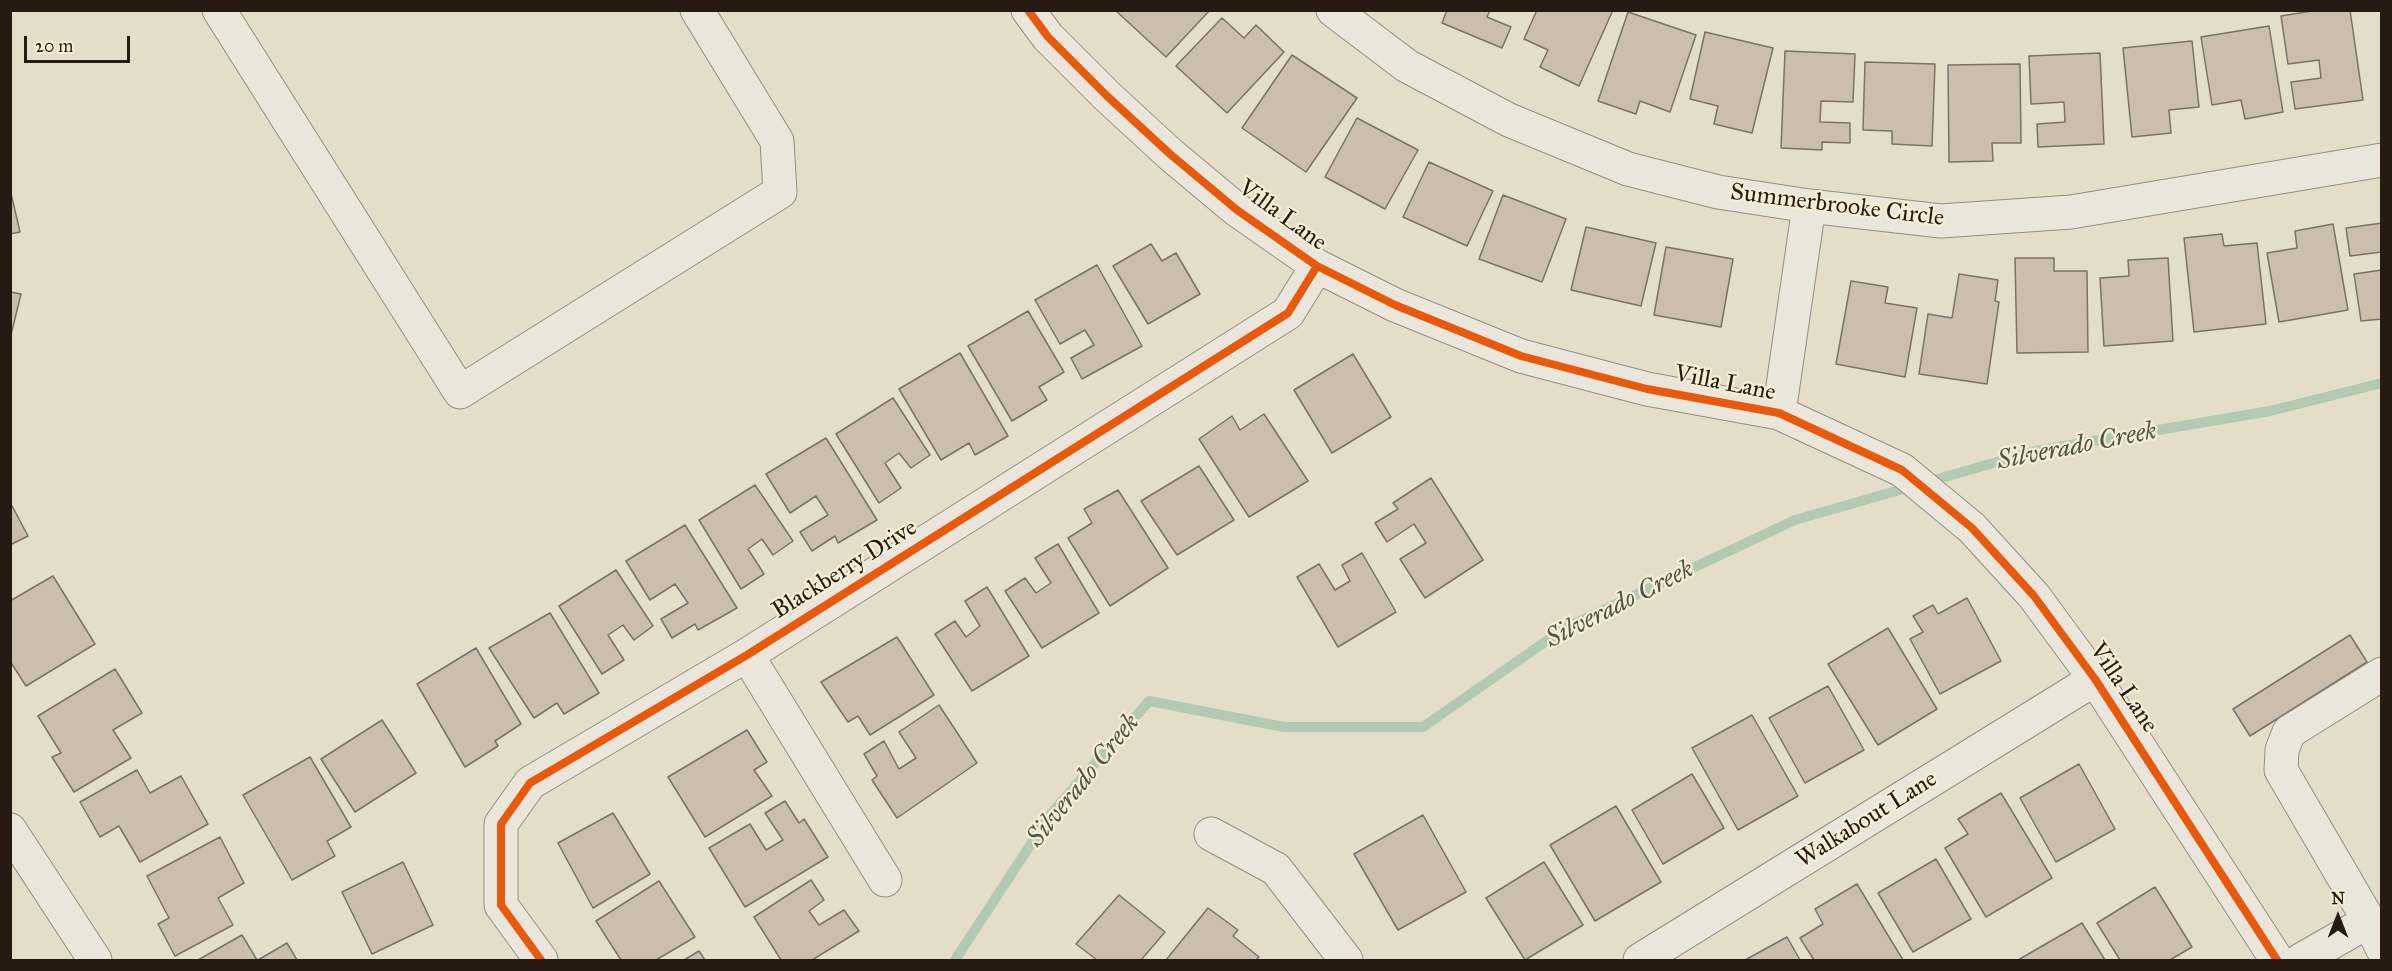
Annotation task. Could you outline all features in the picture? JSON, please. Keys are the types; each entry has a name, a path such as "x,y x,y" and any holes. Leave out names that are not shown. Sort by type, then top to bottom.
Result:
{"street":[{"path":"219,10 459,392 780,192 777,141 698,10"},
{"name":"Villa Lane","path":"1029,10 1057,45 1107,96 1170,154 1237,210 1317,266 1395,306 1521,356 1647,389 1779,413 1902,470 1972,528 2034,596 2095,679 2277,960"},
{"name":"Summerbrooke Circle","path":"1333,10 1407,66 1509,120 1628,169 1719,192 1809,206 1941,221 2071,212 2382,160"},
{"path":"1779,413 1809,206"},
{"name":"Blackberry Drive","path":"530,957 501,905 501,824 530,783 747,656 1288,313 1317,266"},
{"path":"747,656 885,880"},
{"path":"2301,960 2375,935 2281,770 2282,750 2289,732 2382,674"},
{"name":"Walkabout Lane","path":"1640,960 2095,679"},
{"path":"10,830 95,960"},
{"path":"1210,834 1276,869 1346,960"}],"building":[{"path":"1115,10 1210,10 1166,57"},
{"path":"1447,10 1490,10 1487,17 1511,27 1502,48 1442,23"},
{"path":"1537,10 1613,10 1579,86 1540,67 1548,50 1524,39"},
{"path":"2318,10 2350,10 2363,100 2295,109 2291,82 2321,78 2319,60 2288,64 2281,16"},
{"path":"1628,12 1696,35 1670,112 1640,101 1636,114 1598,101"},
{"path":"1222,18 1244,38 1256,25 1284,52 1227,113 1176,66"},
{"path":"2269,26 2283,112 2245,119 2241,100 2212,105 2201,37"},
{"path":"1705,32 1773,48 1752,133 1714,124 1718,106 1690,99"},
{"path":"2192,41 2199,107 2169,110 2171,133 2132,137 2123,48"},
{"path":"1785,51 1855,54 1853,102 1821,101 1820,122 1850,123 1850,143 1822,142 1822,150 1781,148"},
{"path":"2100,53 2104,144 2038,147 2037,124 2065,122 2064,102 2031,104 2029,56"},
{"path":"1292,55 1357,98 1306,172 1242,128"},
{"path":"1865,62 1935,64 1932,146 1892,144 1892,131 1863,130"},
{"path":"2020,64 2021,143 1992,143 1993,161 1949,162 1948,65"},
{"path":"1357,118 1418,150 1385,209 1325,177"},
{"path":"1429,162 1493,191 1467,246 1403,217"},
{"path":"10,189 20,232 10,234"},
{"path":"1503,195 1566,219 1542,282 1479,259"},
{"path":"2382,223 2382,256 2381,252 2350,256 2346,228"},
{"path":"2333,224 2348,310 2279,322 2267,253 2297,248 2295,231"},
{"path":"1586,227 1656,243 1641,306 1571,290"},
{"path":"2222,234 2224,246 2257,243 2266,324 2194,332 2184,238"},
{"path":"1151,244 1162,261 1176,253 1200,294 1148,324 1113,266"},
{"path":"1666,247 1733,259 1721,327 1654,315"},
{"path":"2015,258 2054,258 2054,271 2087,271 2088,352 2017,353"},
{"path":"2168,258 2173,341 2104,346 2100,278 2129,276 2128,260"},
{"path":"1097,265 1142,346 1082,379 1071,358 1094,345 1085,330 1060,344 1035,300"},
{"path":"2382,270 2382,319 2361,321 2354,274"},
{"path":"1959,274 1998,280 1995,301 1999,302 1987,384 1919,374 1928,314 1952,318"},
{"path":"1851,281 1888,287 1885,303 1917,308 1905,377 1836,364"},
{"path":"10,292 21,294 10,339"},
{"path":"1028,311 1064,372 1039,387 1047,400 1012,421 968,346"},
{"path":"960,353 1008,436 975,455 969,443 941,460 899,389"},
{"path":"1353,354 1391,417 1332,453 1294,390"},
{"path":"893,398 930,455 911,468 899,453 885,463 901,488 879,503 836,434"},
{"path":"1264,414 1308,481 1249,517 1199,439 1232,416 1240,430"},
{"path":"826,438 877,520 838,543 835,536 812,551 800,532 828,515 816,496 790,513 766,474"},
{"path":"1199,466 1234,520 1177,555 1141,501"},
{"path":"1431,478 1483,560 1425,598 1400,559 1426,543 1414,524 1387,542 1375,523 1398,509 1393,503"},
{"path":"755,485 793,541 773,555 762,539 748,549 764,574 741,589 699,520"},
{"path":"1118,490 1168,568 1110,606 1068,538 1092,523 1084,509"},
{"path":"10,502 28,536 10,545"},
{"path":"685,525 737,608 698,630 695,624 672,638 661,619 688,603 675,584 650,600 626,561"},
{"path":"1058,544 1099,613 1042,648 1005,591 1025,578 1036,593 1051,583 1035,558"},
{"path":"1362,553 1396,612 1338,647 1297,577 1319,564 1335,590 1350,581 1342,565"},
{"path":"616,570 653,626 634,640 623,625 608,635 624,660 602,674 559,606"},
{"path":"53,576 95,644 26,686 10,661 10,601"},
{"path":"987,587 1029,656 972,691 935,634 955,621 966,637 980,626 965,601"},
{"path":"1967,598 2001,661 1940,694 1910,639 1923,632 1913,616 1933,605 1938,614"},
{"path":"550,613 599,693 564,714 557,703 534,718 489,648"},
{"path":"1888,628 1937,709 1878,745 1828,664"},
{"path":"2350,635 2367,662 2250,736 2233,709"},
{"path":"897,637 934,695 870,735 858,716 848,722 821,682"},
{"path":"476,648 521,724 495,741 498,746 465,767 417,684"},
{"path":"115,669 142,713 113,730 131,758 74,792 52,757 61,753 38,716"},
{"path":"1828,686 1864,750 1805,783 1769,718"},
{"path":"939,705 977,763 897,818 872,780 877,776 864,754 884,741 899,769 916,758 899,732"},
{"path":"1752,715 1798,796 1738,830 1692,748"},
{"path":"382,720 416,773 355,812 321,759"},
{"path":"747,730 767,762 754,770 772,796 705,837 668,777"},
{"path":"310,757 351,827 327,841 335,856 292,880 243,795"},
{"path":"2079,764 2115,829 2056,862 2020,798"},
{"path":"137,770 150,793 181,776 208,824 140,862 119,826 100,837 80,802"},
{"path":"1692,774 1724,828 1663,864 1632,810"},
{"path":"2001,793 2052,878 1986,917 1945,848 1968,834 1958,819"},
{"path":"785,801 799,823 804,819 828,857 745,907 709,848 750,824 766,850 783,840 765,813"},
{"path":"1616,806 1661,882 1595,921 1550,845"},
{"path":"613,813 650,874 593,908 558,843"},
{"path":"1423,815 1466,892 1398,930 1354,854"},
{"path":"220,837 244,883 218,898 233,925 175,956 158,924 169,918 147,876"},
{"path":"1936,859 1971,919 1913,952 1878,893"},
{"path":"403,862 433,925 372,954 342,892"},
{"path":"1544,862 1583,925 1525,960 1486,898"},
{"path":"811,880 824,900 809,911 819,925 844,910 859,931 812,960 781,960 754,917"},
{"path":"659,881 695,937 656,960 621,960 596,921"},
{"path":"1857,884 1903,960 1814,960 1800,938 1823,924 1815,909"},
{"path":"2155,887 2192,947 2170,960 2120,960 2097,923"},
{"path":"1119,895 1165,932 1141,960 1097,960 1076,944"},
{"path":"1208,908 1238,930 1233,936 1259,957 1256,960 1166,960"},
{"path":"2082,923 2105,960 2018,960"},
{"path":"242,935 257,960 198,960"},
{"path":"1787,937 1800,960 1745,960"},
{"path":"287,943 297,960 258,960"},
{"path":"699,951 705,960 684,960"}],"waterway":[{"name":"Silverado Creek","path":"955,960 1050,815 1149,701 1284,727 1423,727 1565,628 1795,520 2035,451 2270,411 2382,383"}],"cycle path":[{"path":"1028,10 1048,37 1170,154 1237,210 1317,266 1395,305 1521,356 1647,389 1779,413 1902,470 1972,528 2034,596 2095,679 2277,960"},
{"path":"541,960 501,905 501,824 530,783 747,655 1288,313 1317,266"}]}
